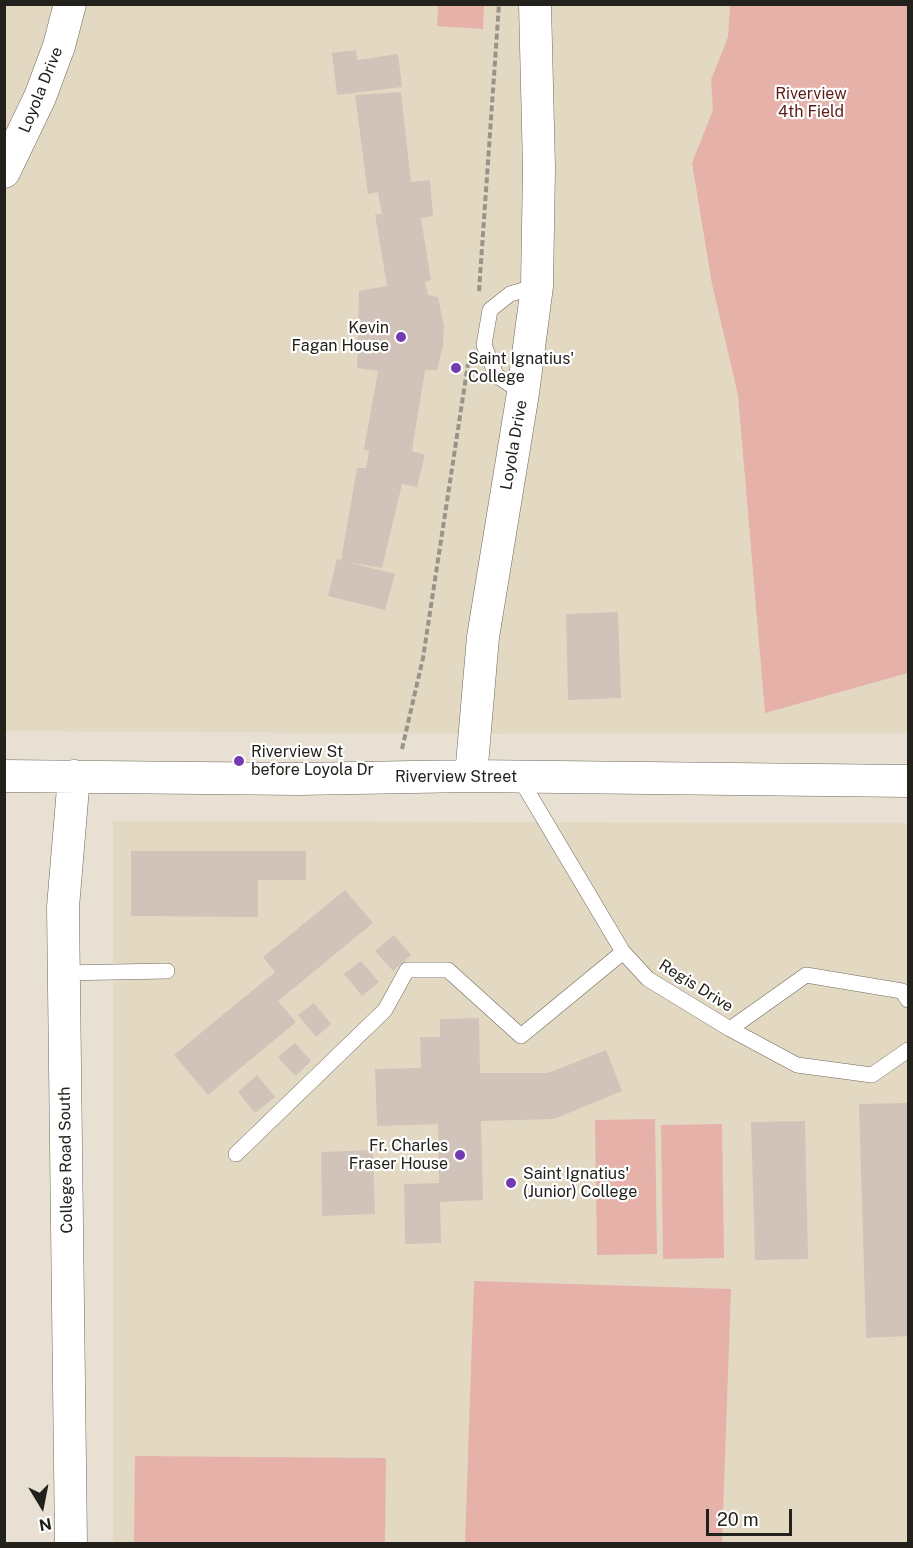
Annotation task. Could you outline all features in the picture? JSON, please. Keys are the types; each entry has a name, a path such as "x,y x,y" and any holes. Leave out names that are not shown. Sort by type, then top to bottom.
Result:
{"street":[{"name":"Loyola Drive","path":"4,172 40,97 59,46 70,4"},
{"name":"Loyola Drive","path":"471,776 483,638 523,393 537,286 539,168 534,4"},
{"name":"Riverview Street","path":"4,776 275,778 471,776 909,781"},
{"name":"College Road South","path":"71,1544 63,907 74,776"}],"lane":[{"path":"523,393 496,375 484,345 490,310 510,294 537,286"},
{"name":"Regis Drive","path":"519,777 623,952 648,979 730,1029 797,1065 872,1075 909,1050"},
{"path":"236,1154 385,1010 407,970 448,970 521,1036 623,952"},
{"path":"63,973 167,971"},
{"path":"730,1029 806,975 905,995"}],"path":[{"path":"477,303 499,4"},
{"path":"401,753 423,658 468,360"}],"shaded area":[{"name":"Saint Ignatius' College","path":"5,5 908,5 908,733 485,734 5,731"},
{"name":"Saint Ignatius' (Junior) College","path":"113,821 908,823 908,1543 113,1544"}],"green space":[{"path":"438,5 484,5 483,29 437,26"},
{"name":"Riverview 4th Field","path":"730,5 908,5 908,673 765,713 738,395 712,284 692,163 713,110 711,80 728,37"},
{"path":"655,1119 657,1254 597,1255 595,1120"},
{"path":"722,1124 724,1258 663,1259 661,1125"},
{"path":"474,1281 731,1289 722,1543 465,1543"},
{"path":"135,1456 386,1458 385,1543 134,1543"}],"building":[{"path":"356,50 357,60 398,54 402,87 337,95 332,53"},
{"name":"Kevin Fagan House","path":"401,92 411,182 430,180 433,216 421,218 431,280 425,282 428,295 438,297 444,327 443,346 437,370 425,370 412,451 425,455 417,487 402,484 382,568 347,562 395,574 385,610 328,596 337,559 341,560 357,468 366,468 369,451 364,449 378,371 357,368 359,291 387,286 375,214 382,214 378,192 368,194 355,95"},
{"path":"618,612 621,698 568,700 566,614"},
{"path":"131,851 306,851 306,880 258,880 258,917 131,916"},
{"path":"345,890 373,923 278,1001 296,1022 208,1095 174,1055 275,972 263,957"},
{"path":"394,935 411,955 393,971 375,951"},
{"path":"361,961 379,982 362,996 344,974"},
{"path":"314,1003 331,1024 316,1037 298,1015"},
{"name":"Fr. Charles Fraser House","path":"479,1018 480,1073 548,1073 606,1050 622,1091 554,1119 481,1121 483,1200 440,1202 441,1243 405,1244 404,1184 439,1183 438,1124 377,1126 375,1069 421,1068 420,1037 440,1037 440,1019"},
{"path":"295,1043 311,1061 295,1076 278,1057"},
{"path":"257,1075 275,1097 255,1113 238,1092"},
{"path":"908,1103 908,1336 866,1338 859,1104"},
{"path":"805,1121 808,1259 755,1260 751,1122"},
{"path":"373,1150 375,1214 322,1216 321,1152"}],"place":[{"name":"Kevin Fagan House","path":"401,337"},
{"name":"Saint Ignatius' College","path":"456,368"},
{"name":"Riverview St before Loyola Dr","path":"239,761"},
{"name":"Fr. Charles Fraser House","path":"460,1155"},
{"name":"Saint Ignatius' (Junior) College","path":"511,1183"}]}
